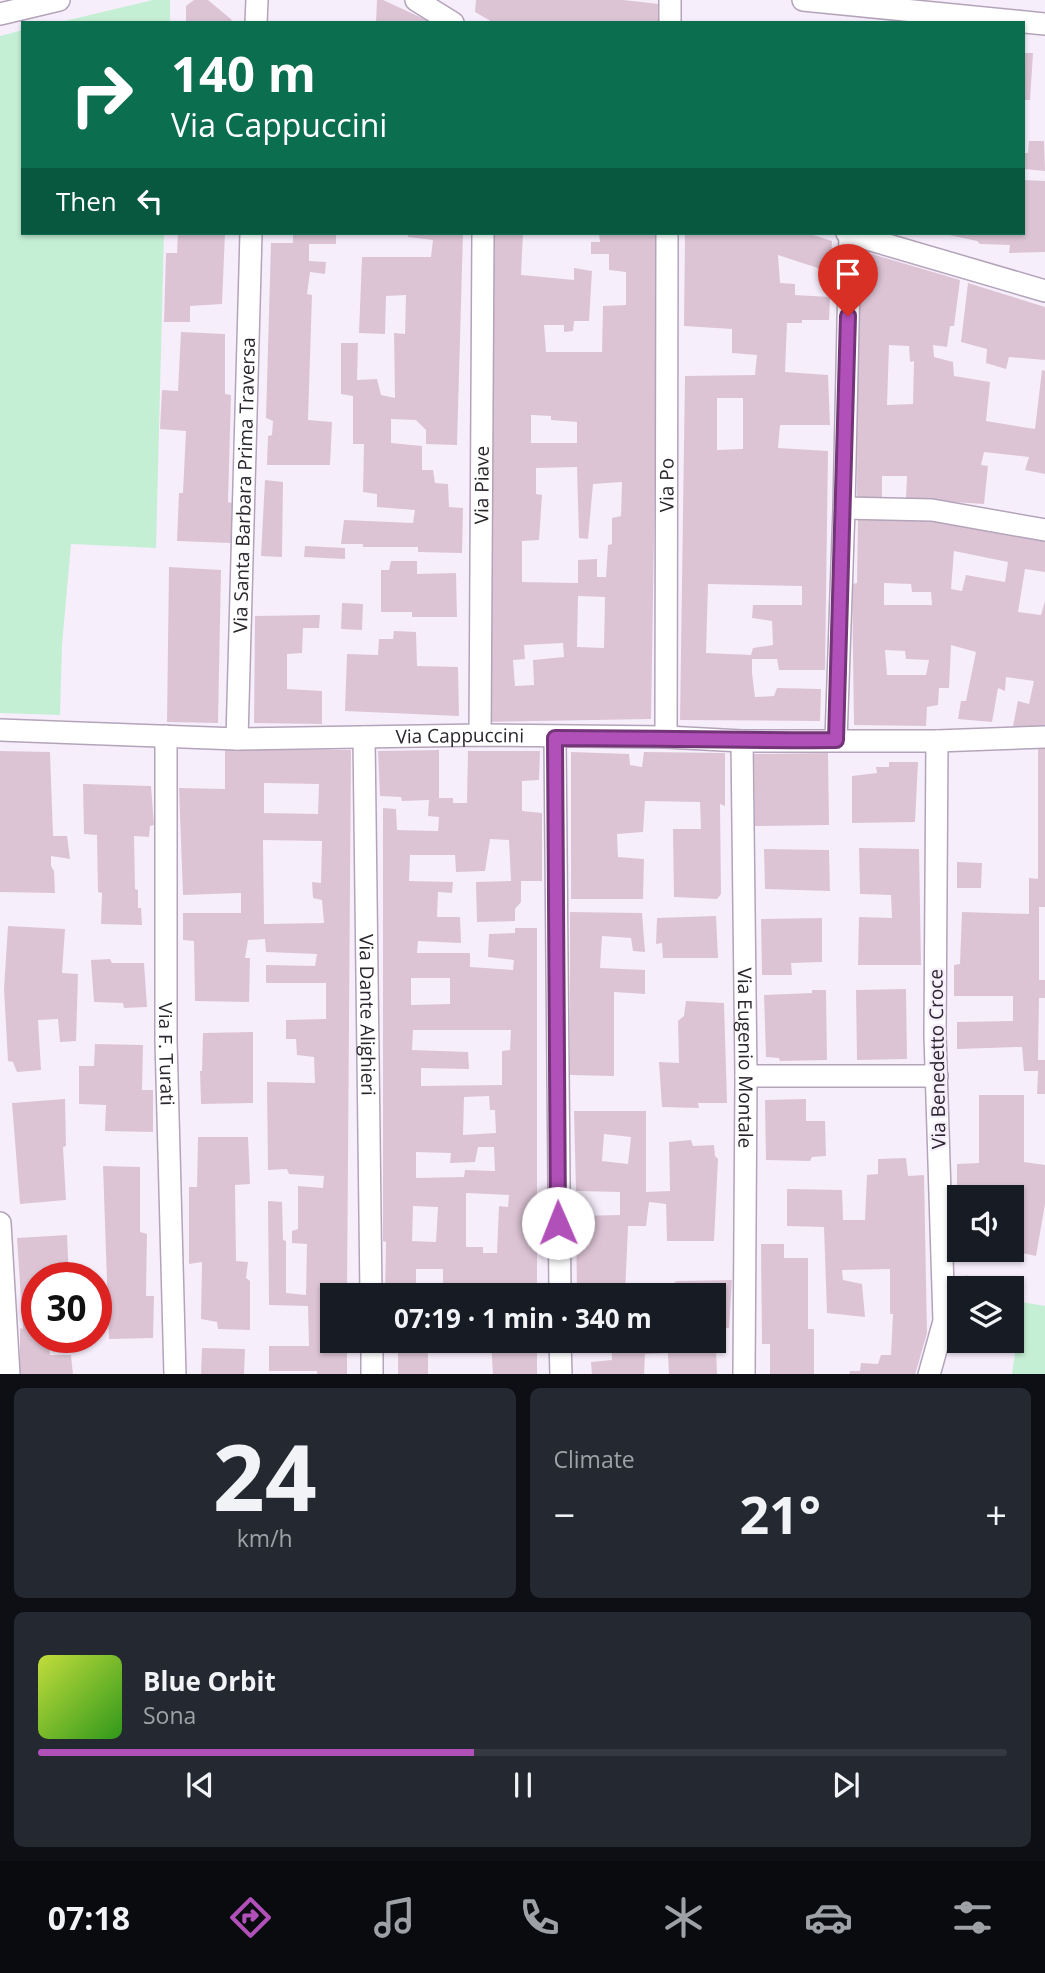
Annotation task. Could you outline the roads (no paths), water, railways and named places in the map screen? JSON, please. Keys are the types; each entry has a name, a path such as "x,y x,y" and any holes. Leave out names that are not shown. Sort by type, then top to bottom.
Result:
{"street":[{"path":"0,14 59,0"},
{"path":"256,21 257,0"},
{"path":"416,0 450,21"},
{"path":"670,0 670,21"},
{"path":"803,0 852,9 1006,21"},
{"path":"1025,22 1045,24"},
{"name":"Via Santa Barbara Prima Traversa","path":"237,739 251,235"},
{"name":"Via Piave","path":"480,735 483,235"},
{"name":"Via Po","path":"666,737 667,235"},
{"path":"836,740 849,235"},
{"path":"856,235 1045,291"},
{"path":"844,508 932,510 1045,530"},
{"name":"Via Cappuccini","path":"0,730 237,739 480,735 555,738 666,737 742,741 937,741 1045,737"},
{"name":"Via F. Turati","path":"166,736 166,1041 175,1374"},
{"name":"Via Dante Alighieri","path":"364,737 371,1283"},
{"path":"555,738 560,1283"},
{"name":"Via Eugenio Montale","path":"742,741 746,1076 744,1374"},
{"name":"Via Benedetto Croce","path":"929,1374 944,1321 937,1076 937,741"},
{"path":"746,1076 937,1076"},
{"path":"0,1223 9,1374"},
{"path":"372,1353 372,1374"},
{"path":"560,1353 561,1374"}]}
